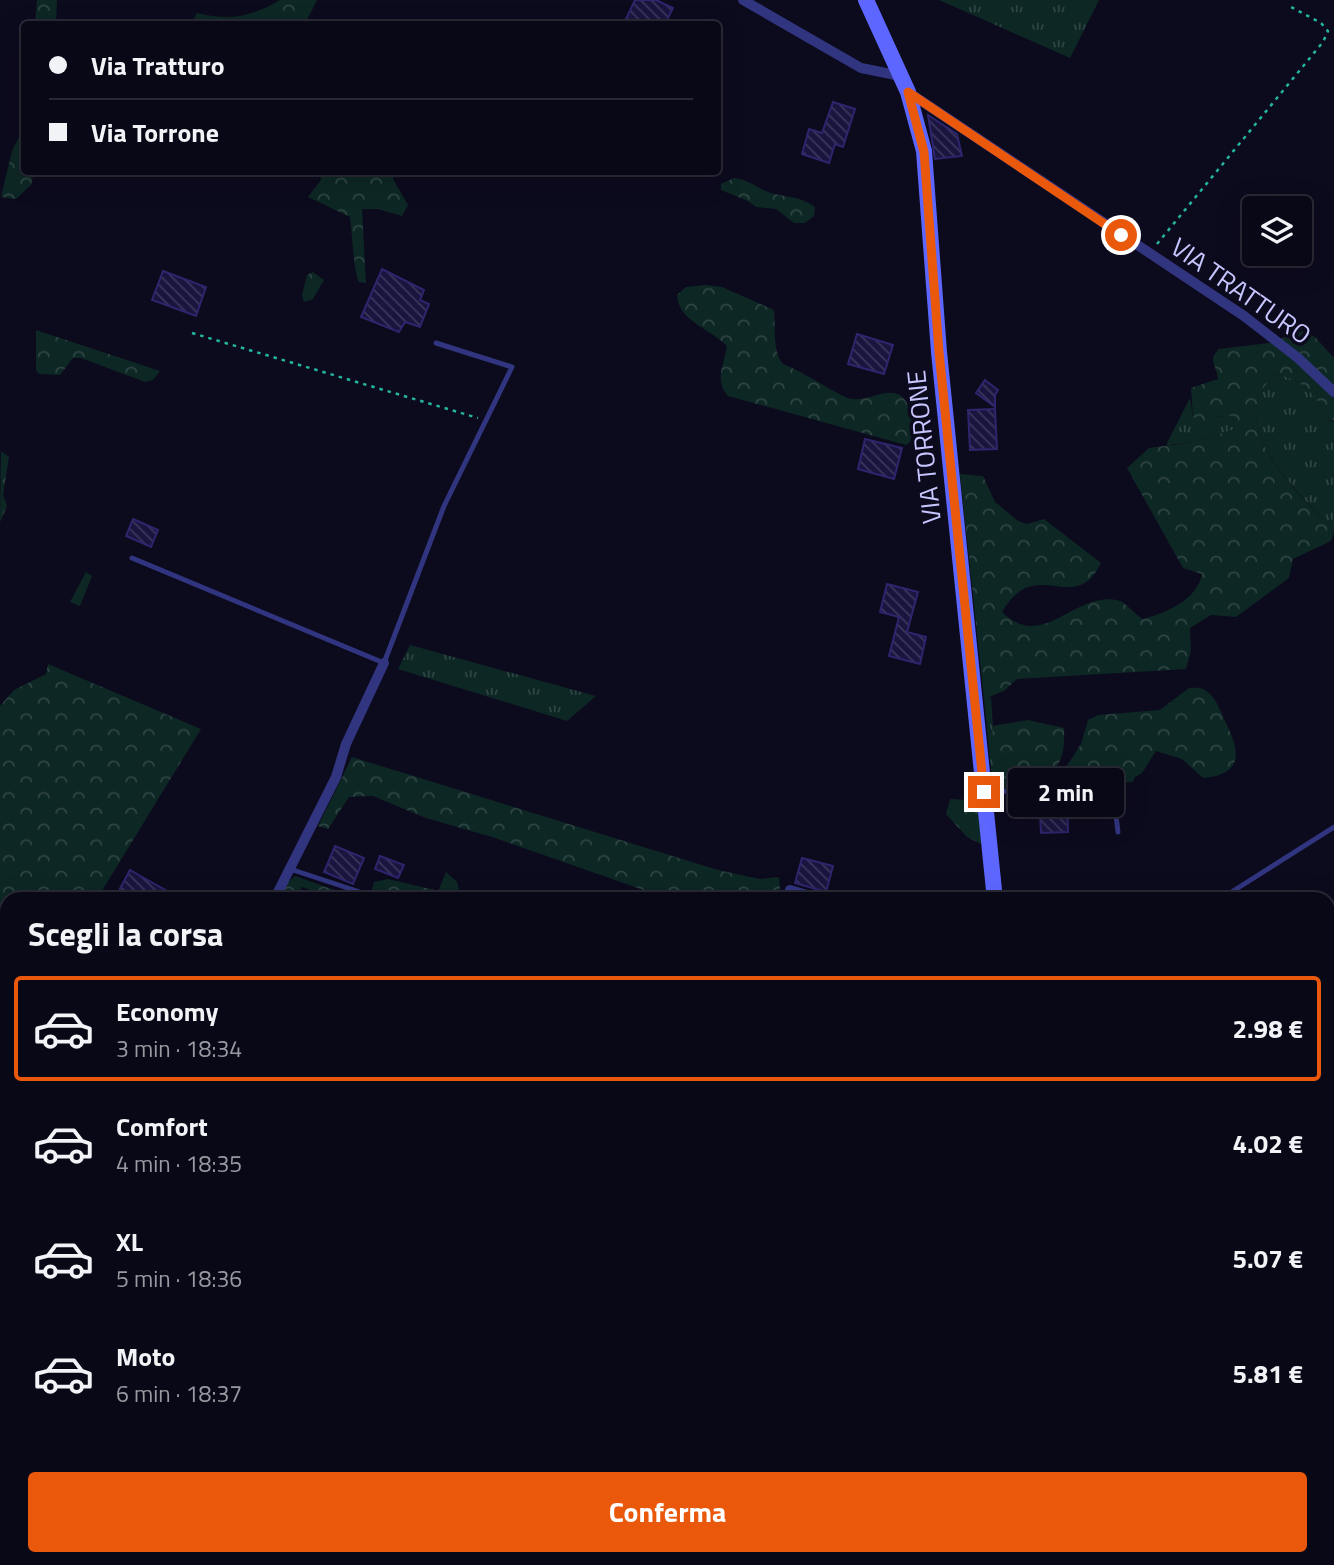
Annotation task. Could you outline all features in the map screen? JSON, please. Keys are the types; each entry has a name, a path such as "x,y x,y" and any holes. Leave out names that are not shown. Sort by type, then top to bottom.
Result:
{"main road":[{"name":"VIA TORRONE","path":"866,0 905,84 924,152 939,352 994,892"}],"street":[{"path":"743,0 861,68 905,84"},
{"name":"VIA TRATTURO","path":"905,84 1155,258 1244,316 1298,358 1334,392"},
{"path":"278,892 336,777 346,744 384,663"},
{"path":"790,890 797,892"}],"lane":[{"path":"132,558 384,663 444,506 488,421 512,367 436,343"},
{"path":"984,792 1102,787 1114,800 1118,832"},
{"path":"1232,892 1334,827"},
{"path":"290,869 360,892"}],"path":[{"path":"1155,258 1157,242 1323,43 1328,31 1321,23 1291,7"},
{"path":"191,333 488,421"}],"green space":[{"path":"37,0 57,0 56,21 35,21"},
{"path":"280,0 317,0 306,21 193,21 197,13 230,17 260,10"},
{"path":"939,0 1099,0 1070,58"},
{"path":"21,133 21,175 33,175 31,185 16,199 1,197 12,151"},
{"path":"320,175 394,175 393,179 408,205 402,216 378,209 362,209 366,283 359,282 357,278 350,217 308,197 321,180"},
{"path":"734,178 771,193 804,201 815,207 814,216 805,223 794,223 776,209 756,207 721,190 721,184"},
{"path":"313,272 324,280 313,299 304,302 302,295 307,275"},
{"path":"686,287 722,287 774,310 776,346 783,364 845,397 862,399 896,393 902,397 908,405 912,419 910,442 906,445 728,396 721,378 727,346 683,312 677,295"},
{"path":"36,330 160,371 153,380 145,382 81,358 73,358 60,375 39,374 36,370"},
{"path":"1302,331 1315,337 1334,358 1334,421 1326,419 1319,403 1308,389 1293,379 1276,374 1260,393 1256,414 1260,435 1270,457 1302,498 1334,531 1331,541 1293,559 1289,578 1236,617 1211,615 1190,628 1191,650 1186,669 1017,679 1004,691 984,699 960,474 983,476 995,502 1018,521 1027,524 1044,519 1101,563 1090,578 1079,586 1041,585 1028,587 1015,595 1002,612 1017,623 1031,626 1045,624 1086,604 1101,600 1120,601 1143,619 1161,613 1187,598 1199,583 1202,574 1183,568 1127,468 1149,448 1194,442 1235,429 1232,416 1219,416 1207,424 1193,417 1191,388 1218,379 1213,360 1219,349 1269,343"},
{"path":"1276,374 1293,379 1307,389 1319,402 1326,419 1334,422 1334,531 1285,478 1270,457 1260,435 1256,414 1260,393"},
{"path":"1190,398 1193,417 1232,416 1235,429 1194,442 1166,445"},
{"path":"1,451 9,457 3,495 7,506 0,522"},
{"path":"86,572 92,576 80,606 70,602"},
{"path":"410,645 596,696 567,721 398,669"},
{"path":"48,664 201,729 101,892 0,892 0,706 14,690 46,674"},
{"path":"1189,688 1203,689 1212,696 1230,732 1236,751 1232,766 1226,772 1203,778 1182,759 1156,751 1142,773 1135,777 1075,778 1066,767 1081,744 1088,720 1098,715 1160,710"},
{"path":"991,697 997,785 1075,778 1135,777 1133,782 993,789 984,699"},
{"path":"1028,720 1064,728 1061,758 1056,768 1038,780 996,786 992,726"},
{"path":"352,757 718,870 760,879 779,877 780,892 649,892 492,837 426,818 373,796 349,797 328,829 318,826"},
{"path":"980,796 987,847 967,837 946,814 950,799 966,800"},
{"path":"446,872 457,882 459,892 438,892"},
{"path":"295,876 340,892 315,892 302,887 299,892 283,892"},
{"path":"388,879 439,891 374,892 372,889 374,882"}],"building":[{"path":"635,0 656,0 673,8 666,21 626,19"},
{"path":"833,102 855,109 843,147 835,144 829,163 802,154 809,129 822,133"},
{"path":"928,115 957,134 962,156 935,159"},
{"path":"382,269 424,290 420,300 429,304 420,327 405,322 399,332 361,317"},
{"path":"163,271 206,287 196,316 152,300"},
{"path":"857,334 893,345 884,374 848,364"},
{"path":"985,380 998,390 995,407 976,393"},
{"path":"995,409 997,449 970,450 968,410"},
{"path":"865,439 902,448 894,479 858,469"},
{"path":"133,519 158,530 151,547 126,536"},
{"path":"887,584 918,592 907,632 926,637 920,664 889,656 899,617 880,612"},
{"path":"1067,794 1068,832 1041,833 1039,795"},
{"path":"335,846 364,858 353,884 324,872"},
{"path":"380,856 404,865 398,878 375,869"},
{"path":"802,858 833,866 826,892 795,883"},
{"path":"130,870 169,892 118,892"}],"route":[{"path":"984,792 939,352 924,152 919,124 908,92 1121,235"}]}
